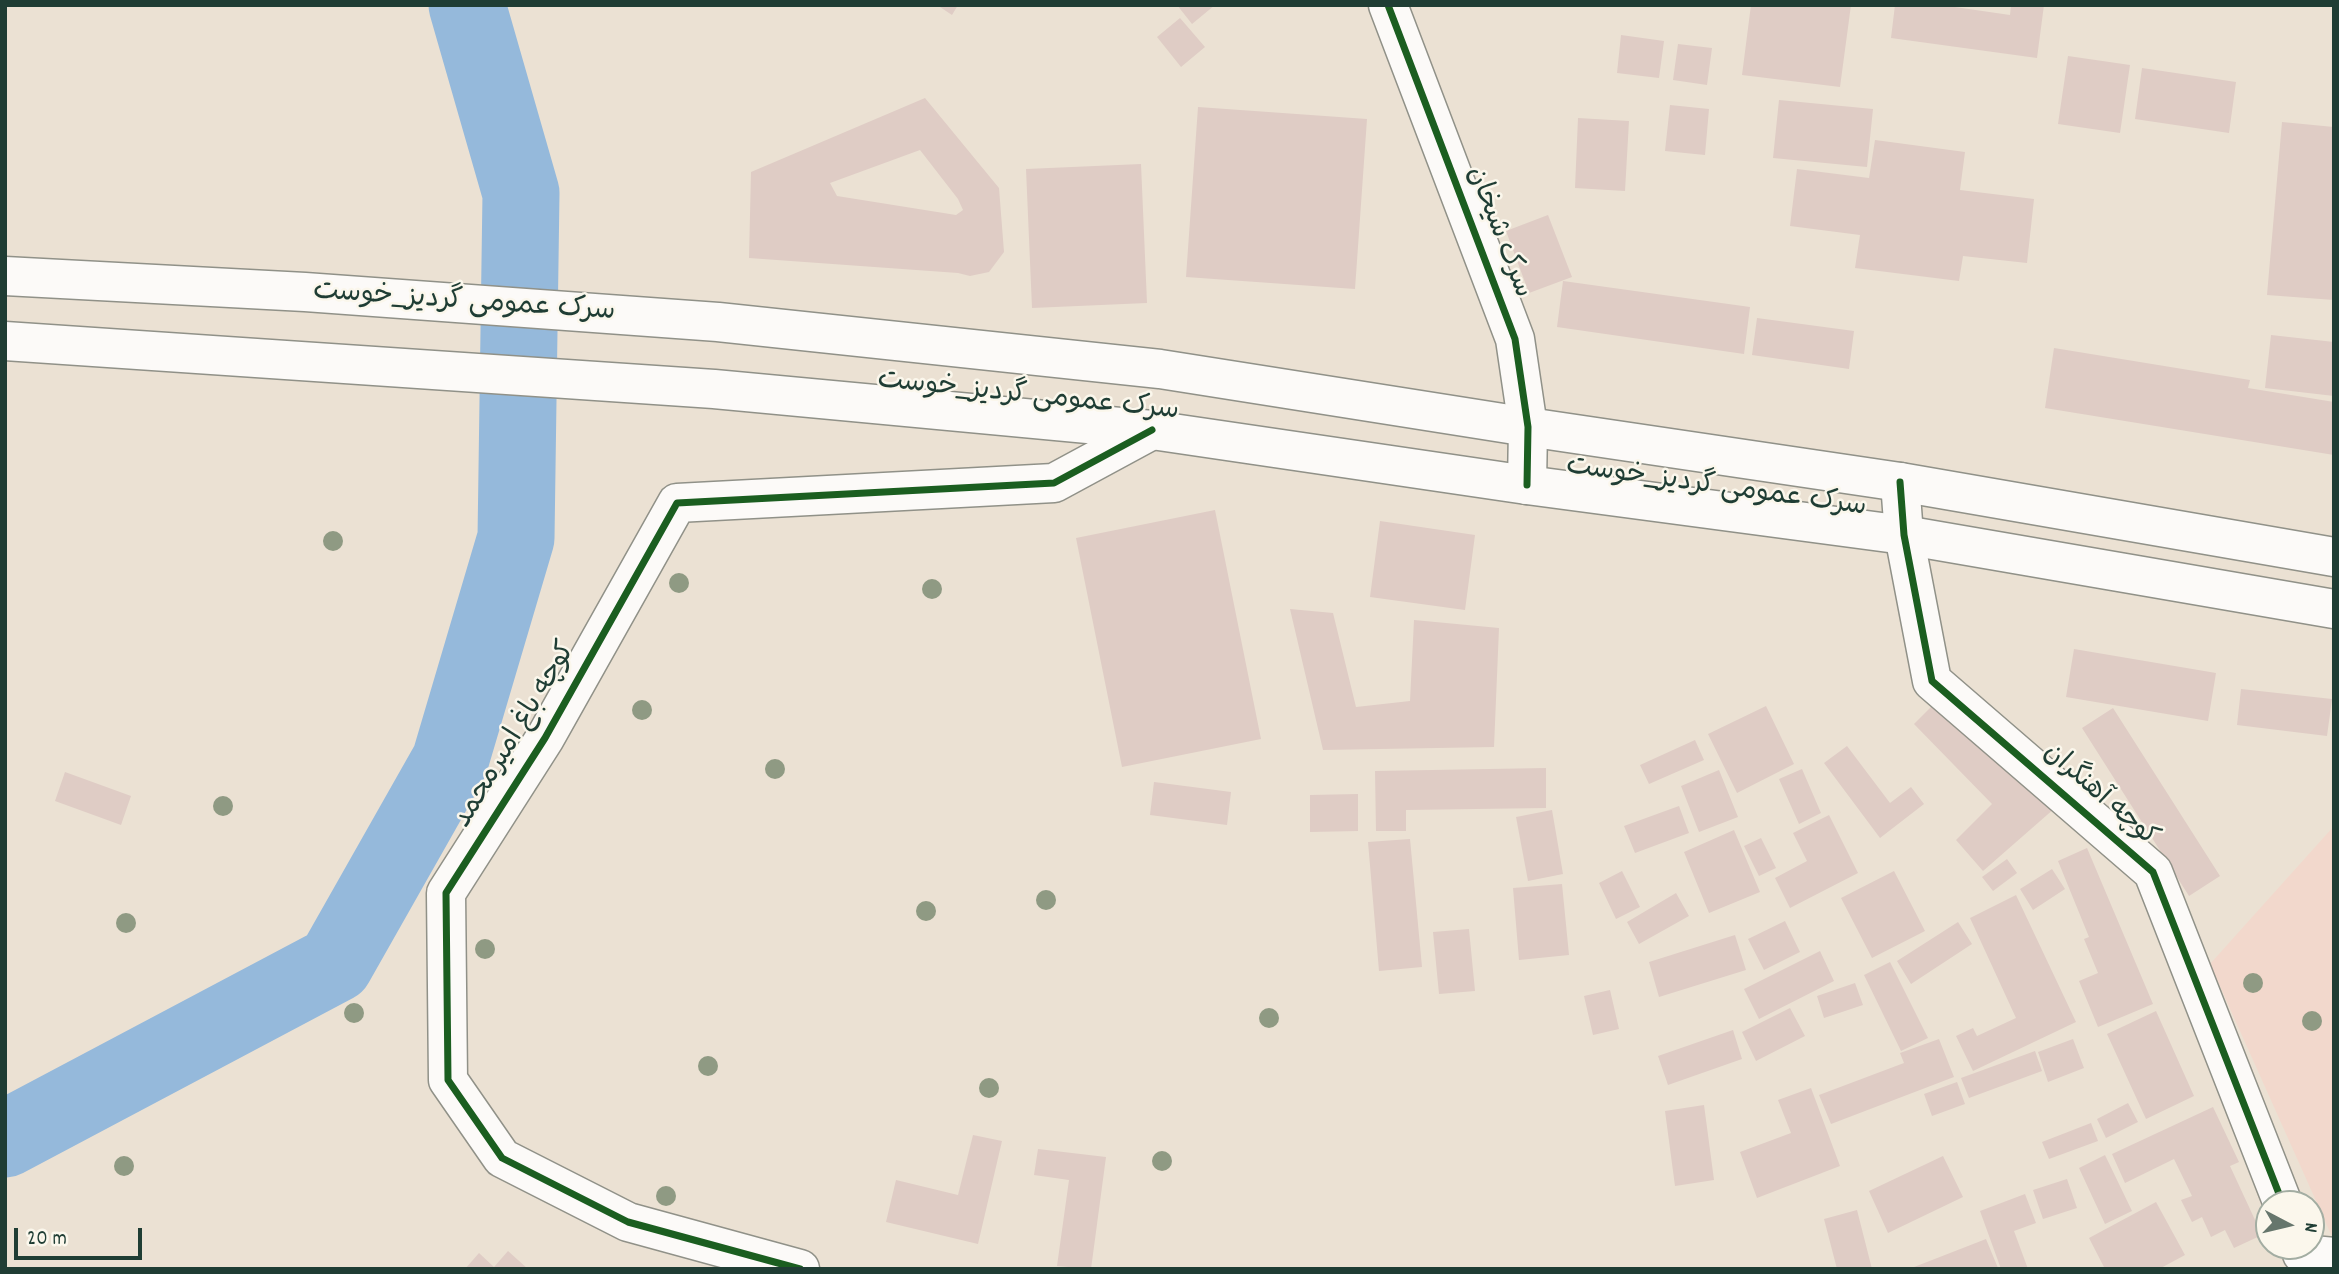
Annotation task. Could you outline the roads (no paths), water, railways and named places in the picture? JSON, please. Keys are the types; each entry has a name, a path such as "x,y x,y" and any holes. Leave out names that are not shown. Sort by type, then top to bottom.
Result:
{"main road":[{"name":"سرک شیخان","path":"1388,5 1515,339 1528,427 1527,485"},
{"name":"سرک عمومی گردیز_خوست","path":"5,276 306,292 718,322 1160,369 1528,427 1900,481 2334,557"},
{"name":"سرک عمومی گردیز_خوست","path":"5,341 714,389 1152,430 1527,485 1904,535 2334,609"},
{"name":"کوچه باغ امیرمحمد","path":"800,1269 628,1222 502,1158 448,1080 446,893 545,738 677,503 1054,483 1152,430"},
{"name":"کوچه آهنگران","path":"1900,481 1904,535 1932,681 2154,872 2278,1190"}],"waterway":[{"path":"5,1139 335,964 450,761 516,538 521,193 467,5"}]}
